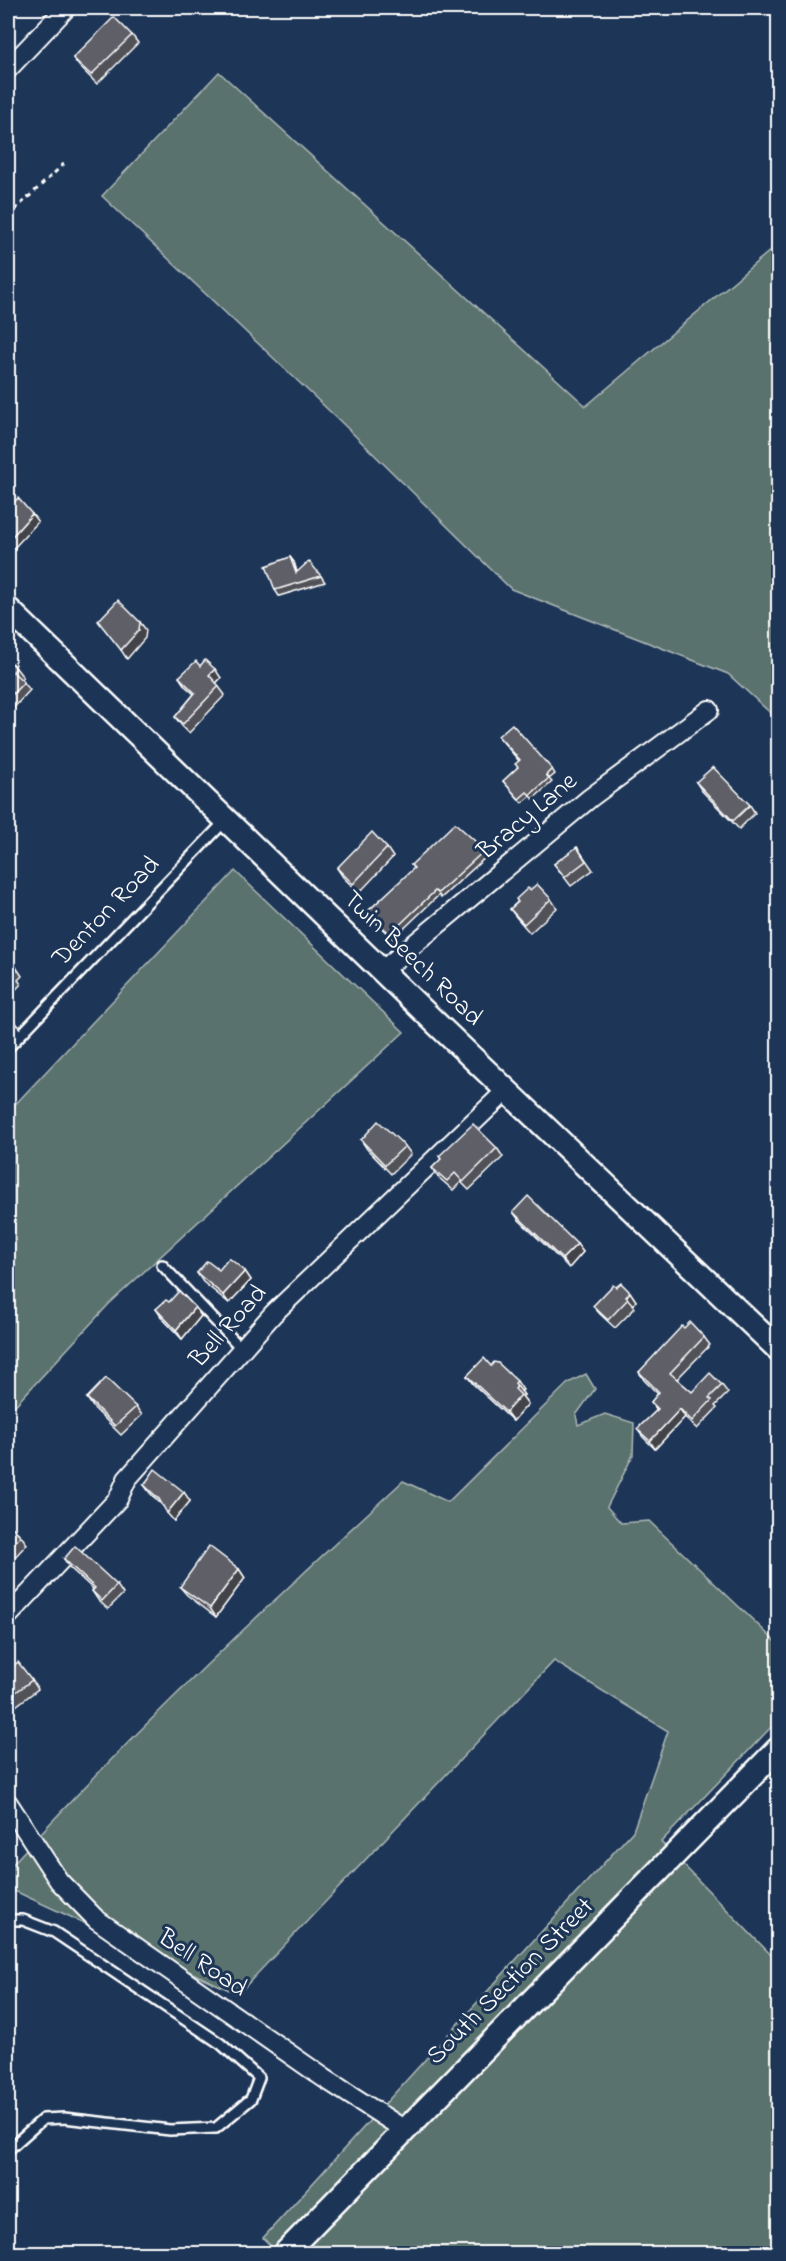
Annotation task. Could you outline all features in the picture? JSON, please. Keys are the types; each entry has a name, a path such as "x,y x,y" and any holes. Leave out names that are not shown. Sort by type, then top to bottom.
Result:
{"street":[{"path":"8,69 66,8"},
{"name":"Twin Beech Road","path":"8,609 778,1349"},
{"name":"Bracy Lane","path":"383,970 590,798 710,710"},
{"name":"Bell Road","path":"8,1616 118,1499 127,1479 241,1347 507,1090"},
{"name":"South Section Street","path":"284,2253 778,1749"},
{"name":"Bell Road","path":"8,1803 59,1881 96,1919 324,2078 405,2130"}],"lane":[{"name":"Denton Road","path":"8,1048 226,820"},
{"path":"8,1024 19,1035"},
{"path":"162,1265 241,1347"},
{"path":"8,1920 23,1920 54,1932 221,2044 260,2078 251,2099 216,2128 170,2130 64,2118 43,2119 8,2150"}],"path":[{"path":"8,216 66,162"}],"green space":[{"path":"219,72 586,406 778,244 778,720 728,674 511,589 340,421 102,196"},
{"path":"235,871 404,1032 109,1304 8,1413 8,1112"},
{"path":"586,1374 595,1389 576,1415 578,1425 605,1414 634,1423 633,1455 607,1507 621,1523 649,1521 778,1644 778,1720 661,1842 778,1962 778,2253 279,2254 263,2238 633,1831 668,1731 554,1661 238,1994 8,1888 8,1869 152,1719 403,1481 448,1502 568,1383"}],"building":[{"path":"114,17 132,35 91,75 73,58"},
{"path":"18,498 32,514 8,541 8,509"},
{"path":"290,557 296,573 309,561 321,576 275,590 266,566"},
{"path":"118,600 140,622 139,630 121,650 98,621"},
{"path":"8,659 16,668 13,672 24,682 8,699"},
{"path":"205,660 215,669 209,675 219,686 183,724 175,717 195,693 179,677 196,661 200,666"},
{"path":"512,724 552,769 546,775 549,778 530,795 527,792 519,799 503,781 518,767 515,764 520,760 498,736"},
{"path":"713,767 750,805 733,821 696,782"},
{"path":"455,823 485,850 438,893 435,891 390,934 367,912 414,868 411,865"},
{"path":"372,832 387,848 353,884 337,868"},
{"path":"577,847 586,861 565,877 554,864"},
{"path":"537,884 551,899 524,924 510,909 518,902 516,899 528,888 530,890"},
{"path":"8,958 16,967 11,972 15,975 8,983"},
{"path":"378,1121 405,1146 385,1165 361,1140"},
{"path":"473,1124 497,1148 463,1182 455,1173 447,1181 432,1168 441,1159 439,1156"},
{"path":"528,1196 577,1244 562,1259 513,1212"},
{"path":"229,1258 245,1271 223,1295 197,1273 207,1261 219,1270"},
{"path":"621,1283 630,1292 626,1297 628,1299 608,1320 593,1306 613,1285 616,1287"},
{"path":"179,1291 195,1307 176,1330 156,1309 166,1300 169,1302"},
{"path":"690,1322 704,1337 670,1373 692,1392 710,1373 722,1385 709,1398 712,1400 692,1421 680,1409 650,1441 637,1429 658,1409 651,1402 659,1392 639,1372 682,1326 684,1328"},
{"path":"484,1358 491,1366 494,1362 498,1363 517,1381 515,1389 521,1395 506,1412 467,1376"},
{"path":"106,1378 136,1407 115,1426 87,1398"},
{"path":"155,1469 184,1492 167,1513 159,1499 144,1485"},
{"path":"8,1523 21,1536 8,1549"},
{"path":"75,1546 117,1585 102,1601 92,1591 95,1588 64,1559"},
{"path":"209,1546 239,1569 210,1608 180,1587"},
{"path":"18,1662 32,1680 8,1698 8,1670"}]}
